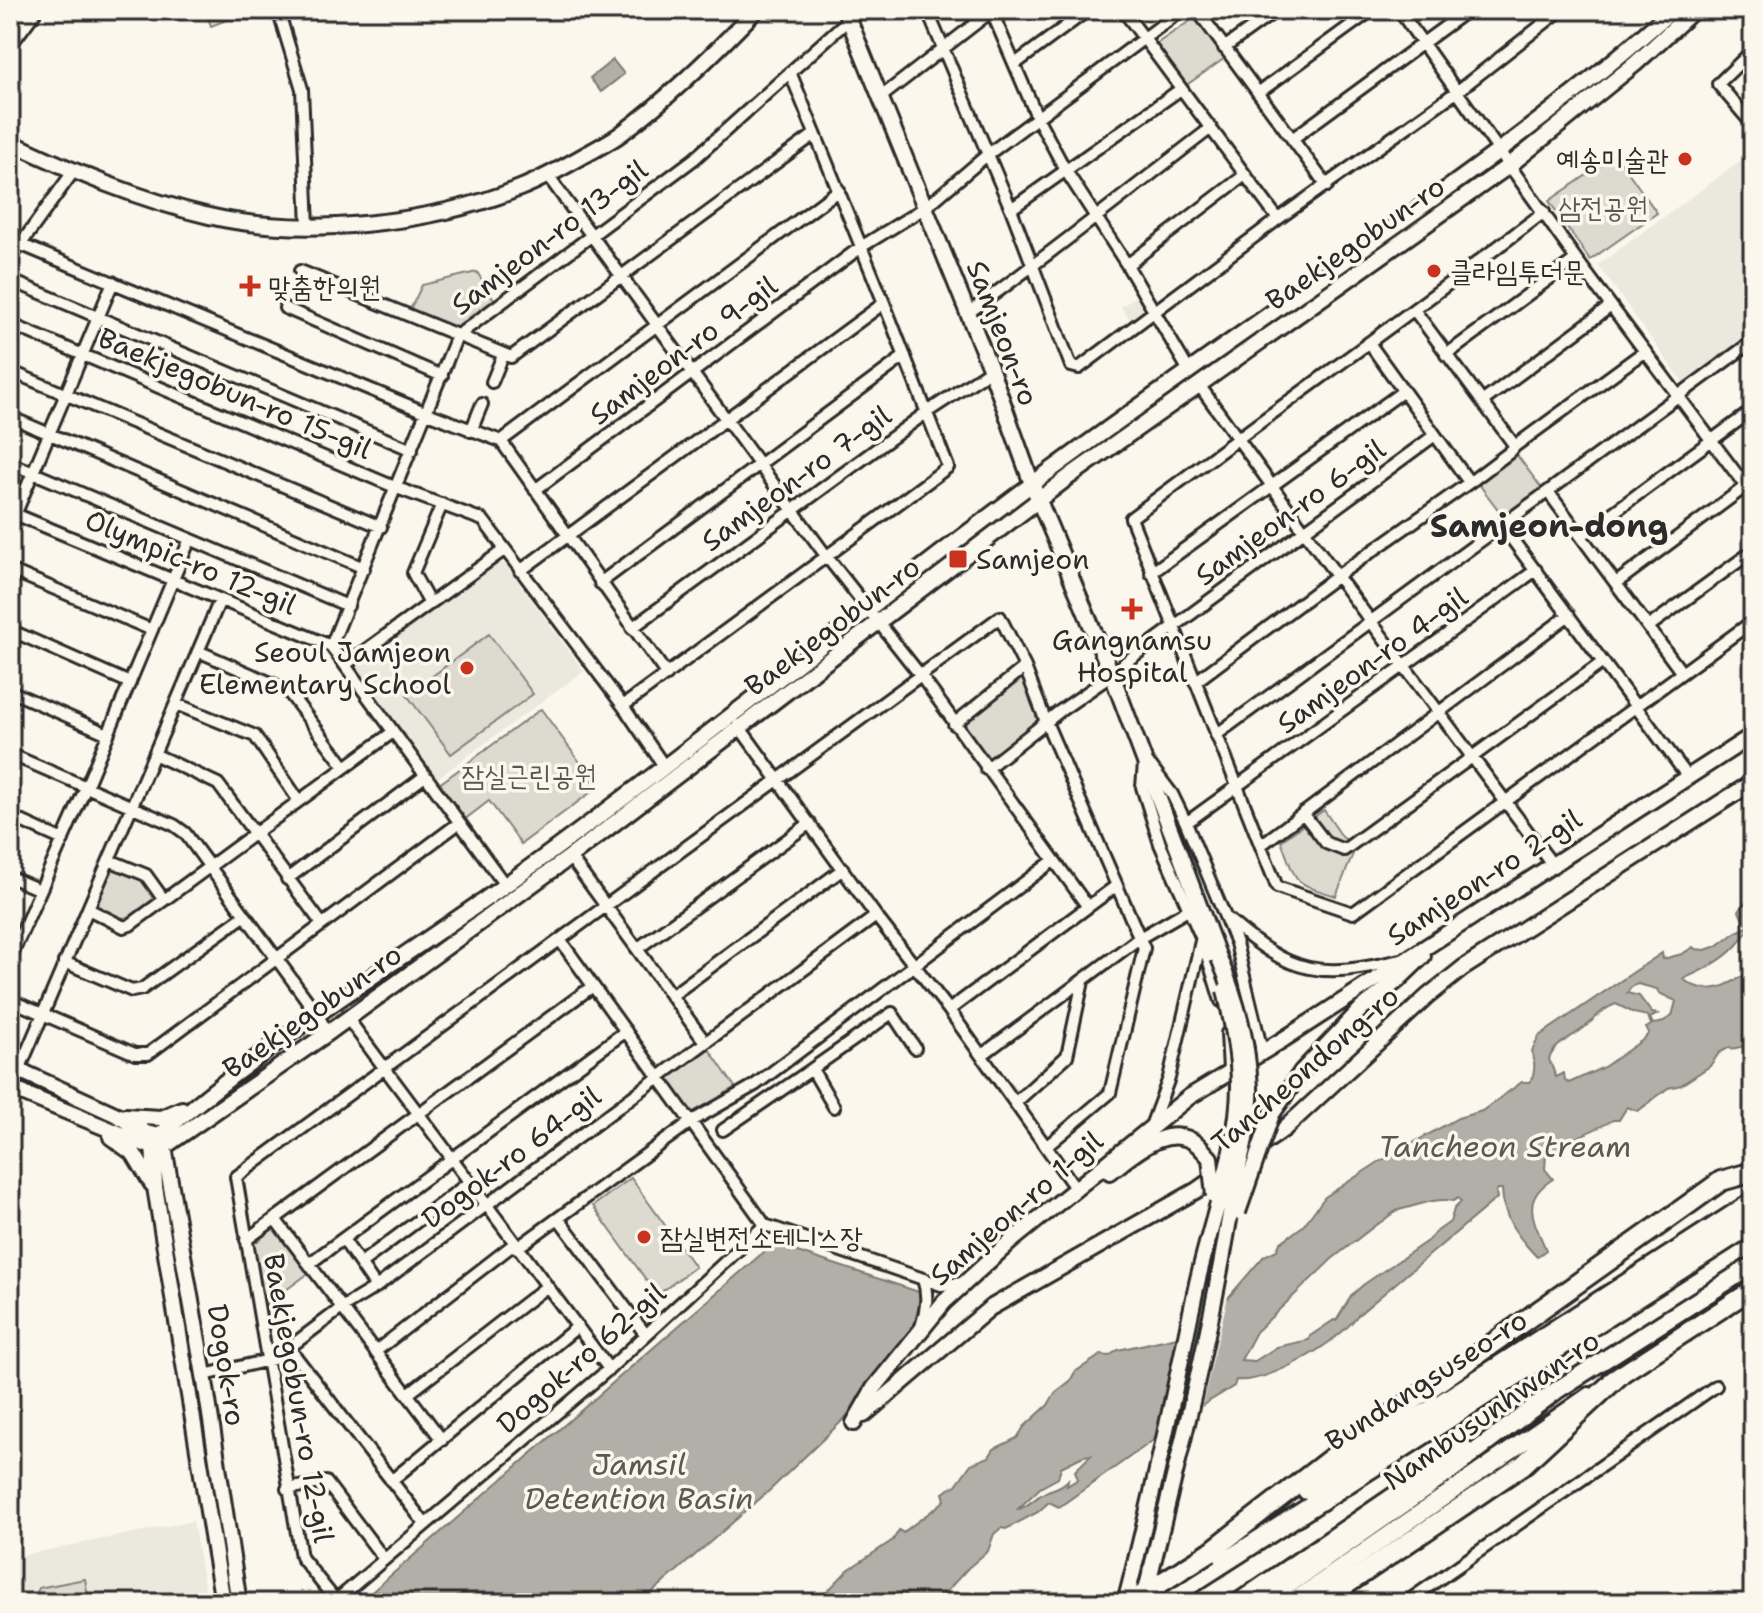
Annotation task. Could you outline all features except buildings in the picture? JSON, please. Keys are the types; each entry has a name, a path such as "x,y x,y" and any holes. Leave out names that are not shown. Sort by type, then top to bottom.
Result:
{"highway":[{"path":"1210,1552 1330,1459 1721,1181 1753,1172"},
{"name":"Bundangsuseo-ro","path":"1161,1603 1745,1221 1753,1202"},
{"name":"Bundangsuseo-ro","path":"1127,1603 1745,1221"},
{"path":"1319,1603 1523,1465 1620,1375"}],"main road":[{"path":"10,41 33,10"},
{"path":"10,142 73,172 152,200 211,217 266,225 358,225 460,207 519,189 548,176 620,135 690,75 756,10"},
{"name":"Baekjegobun-ro","path":"157,1141 328,1033 570,857 870,610 1032,484 1500,152 1607,69 1672,10"},
{"name":"Baekjegobun-ro","path":"157,1141 197,1102 317,1014 505,885 664,766 736,722 880,623 1040,499 1510,165 1635,64 1694,10"},
{"name":"Samjeon-ro","path":"846,15 991,370 1032,484 1112,675 1219,958"},
{"name":"Samjeon-ro 2-gil","path":"1243,1063 1753,735"},
{"name":"Tancheondong-ro","path":"854,1423 990,1308 1197,1190 1284,1129 1428,996 1463,968 1753,782"},
{"path":"1143,1603 1225,1254 1272,1114 1302,1071 1362,1008 1397,981 1446,934"},
{"path":"1219,958 1238,1005 1250,1090 1248,1128 1234,1191 1225,1254"},
{"path":"1203,1255 1235,1131 1239,1088 1236,1047 1219,958"},
{"name":"Samjeon-ro 1-gil","path":"854,1423 874,1388 964,1283 1189,1097 1243,1063"},
{"path":"14,1068 117,1115 157,1141"},
{"path":"10,1088 88,1121 157,1141"},
{"path":"117,1115 161,1118 197,1102"},
{"path":"88,1121 134,1154 155,1187"},
{"path":"1027,1229 1058,1211 1155,1139 1173,1136 1192,1140 1210,1158 1214,1195 1203,1255 1155,1488 1127,1603"},
{"name":"Dogok-ro","path":"157,1141 155,1187 223,1603"},
{"name":"Dogok-ro","path":"157,1141 204,1375 239,1603"},
{"name":"Nambusunhwan-ro","path":"1263,1603 1438,1480 1557,1390 1753,1265"},
{"name":"Nambusunhwan-ro","path":"1291,1603 1620,1375 1753,1289"},
{"path":"1237,1603 1439,1463 1557,1390"}],"street":[{"path":"278,10 302,89 308,226"},
{"path":"927,10 1011,209 1071,366 1079,368 1278,219 1459,90 1561,10"},
{"path":"881,97 992,10 1038,119 1066,171 1127,265 1189,371"},
{"path":"1015,64 1088,10"},
{"path":"1123,10 1278,219"},
{"name":"Samjeon-ro 9-gil","path":"535,490 861,247 926,207 987,155 1182,10"},
{"path":"1197,10 1327,186"},
{"path":"1224,48 1277,10"},
{"path":"1258,93 1372,10"},
{"path":"1399,10 1459,90 1576,259 1712,440 1749,483 1753,496"},
{"path":"1292,139 1468,10"},
{"name":"Samjeon-ro 13-gil","path":"331,646 457,336 694,159 790,72 846,15"},
{"path":"1753,50 1718,84 1753,125"},
{"path":"623,706 948,467 790,72"},
{"path":"1011,209 1181,89"},
{"path":"968,313 1034,267 1095,215 1211,128"},
{"path":"300,271 511,357 815,134"},
{"path":"10,259 15,242 73,172"},
{"path":"1127,265 1245,175"},
{"path":"548,176 827,557 921,676 1088,907"},
{"path":"501,441 839,190"},
{"path":"1236,439 1415,311 1544,212"},
{"path":"15,242 501,441 667,675"},
{"path":"1446,355 1576,259"},
{"path":"10,280 412,450"},
{"path":"10,527 12,514 33,473 113,282"},
{"path":"520,571 884,303"},
{"path":"1482,402 1611,306"},
{"path":"285,308 442,376"},
{"path":"1415,311 1515,446"},
{"name":"Baekjegobun-ro 15-gil","path":"10,324 397,488 483,520 623,706 664,766"},
{"path":"1216,735 1753,341"},
{"path":"1369,343 1469,482"},
{"path":"1195,682 1645,351"},
{"path":"492,382 503,355"},
{"path":"600,583 905,356"},
{"name":"Samjeon-ro 7-gil","path":"632,628 927,412 991,370"},
{"path":"10,371 381,527"},
{"path":"1199,385 1371,623 1552,864"},
{"path":"1151,573 1402,392"},
{"path":"471,431 482,404"},
{"path":"1581,536 1753,410"},
{"path":"10,417 364,568"},
{"name":"Samjeon-ro 6-gil","path":"1112,675 1435,435"},
{"name":"Samjeon-ro 6-gil","path":"1174,627 1131,518 1236,439"},
{"path":"10,463 348,606"},
{"path":"1616,583 1749,483"},
{"path":"1549,493 1682,673"},
{"path":"430,604 413,573 442,504"},
{"name":"Olympic-ro 12-gil","path":"12,514 331,646"},
{"path":"1503,527 1688,777"},
{"path":"10,959 13,942 63,840 190,539"},
{"path":"345,665 504,550"},
{"path":"1648,627 1753,551"},
{"path":"10,570 152,630"},
{"name":"Samjeon-ro 4-gil","path":"1186,823 1536,570"},
{"path":"14,1068 88,909 220,600"},
{"path":"1261,845 1569,615"},
{"name":"Baekjegobun-ro 12-gil","path":"334,1602 301,1557 236,1177 1000,617 1025,667"},
{"path":"1174,627 1277,887 1353,913 1753,621"},
{"path":"10,630 130,683"},
{"path":"331,646 505,885"},
{"path":"198,651 287,690 345,767"},
{"path":"1303,813 1326,843 1344,850 1603,662"},
{"path":"954,724 1025,667 1144,948 1110,1093 1047,1146"},
{"path":"986,769 1112,675"},
{"path":"10,691 108,734"},
{"path":"176,704 255,736 299,801"},
{"path":"736,722 876,916 982,1055 1076,1189"},
{"path":"88,909 124,927 393,732"},
{"path":"10,754 174,825 185,833 328,1033"},
{"path":"154,754 218,784 322,924"},
{"path":"1144,758 1172,794 1224,916 1242,965 1262,1051"},
{"path":"1144,758 1142,787 1160,844 1202,939 1220,994 1228,1039 1229,1070"},
{"path":"287,879 425,776"},
{"path":"10,816 63,840"},
{"path":"10,1000 135,1054 148,1054 459,823"},
{"path":"637,949 810,823"},
{"path":"570,857 705,1042"},
{"path":"109,860 146,875 164,900"},
{"path":"376,1351 516,1246 559,1219 692,1121 755,1085 1053,861"},
{"path":"671,996 843,869"},
{"path":"10,877 40,890"},
{"path":"949,1010 1116,886"},
{"path":"982,1055 1138,939 1188,910"},
{"path":"64,962 132,991 142,989 244,916"},
{"name":"Dogok-ro 64-gil","path":"204,1375 267,1362 289,1348 343,1307 376,1287 876,916"},
{"path":"1224,916 1257,945 1287,962 1316,970 1345,972 1406,959"},
{"path":"1150,1129 1169,1078 1202,939"},
{"path":"560,940 765,1225 941,1285 964,1283"},
{"path":"1016,1102 1067,1056 1083,981"},
{"name":"Baekjegobun-ro 12-gil","path":"246,1240 593,986"},
{"path":"723,1130 892,1013 915,1048"},
{"path":"348,1019 609,1369"},
{"name":"Baekjegobun-ro 12-gil","path":"310,1263 626,1031"},
{"path":"812,1069 834,1107"},
{"path":"361,1263 470,1182"},
{"path":"275,1219 442,1440"},
{"path":"559,1219 646,1335"},
{"name":"Dogok-ro 62-gil","path":"334,1602 609,1369 765,1225"},
{"path":"343,1239 376,1287"},
{"path":"920,1331 927,1307 927,1290 923,1279"},
{"path":"408,1394 546,1287"},
{"path":"391,1481 577,1327"},
{"path":"289,1348 425,1524"},
{"path":"1405,1603 1716,1386"},
{"path":"287,1489 326,1482 384,1559"}],"shaded area":[{"path":"1742,160 1753,175 1753,333 1684,384 1598,265"},
{"path":"1136,296 1143,306 1141,313 1130,321 1121,307"},
{"name":"Seoul Jamjeon Elementary School","path":"495,560 505,564 584,671 435,780 350,666"},
{"path":"193,1521 207,1603 10,1603 10,1563 13,1557"}],"green space":[{"path":"205,10 253,10 211,26"},
{"path":"1199,15 1228,56 1185,86 1156,44"},
{"name":"삼전공원","path":"1616,155 1657,213 1590,260 1549,201"},
{"path":"477,272 495,301 455,331 409,312 422,285"},
{"path":"1514,451 1543,490 1506,520 1475,479"},
{"path":"489,634 533,694 451,754 407,695"},
{"path":"1025,667 1046,722 986,769 954,724"},
{"name":"잠실근린공원","path":"541,709 598,787 521,844 489,801 464,820 438,785"},
{"path":"1324,810 1343,838 1357,844 1336,896 1311,888 1298,879 1281,841"},
{"path":"111,863 143,876 160,898 127,917 113,916 91,906"},
{"path":"709,1049 735,1087 692,1116 666,1078"},
{"name":"잠실변전소테니스장","path":"631,1178 695,1267 657,1295 593,1206"},
{"path":"277,1226 309,1273 264,1306 253,1244"},
{"path":"85,1579 89,1603 32,1603 39,1588"}],"water":[{"path":"613,60 624,74 601,92 590,78"},
{"name":"Tancheon Stream","path":"1753,898 1753,928 1724,957 1683,979 1701,988 1718,988 1753,970 1753,1044 1730,1047 1719,1053 1710,1066 1681,1085 1668,1088 1638,1111 1627,1107 1619,1120 1569,1141 1546,1156 1545,1169 1553,1179 1536,1195 1532,1211 1546,1250 1537,1257 1512,1226 1502,1189 1498,1189 1497,1198 1335,1338 1284,1368 1250,1379 1236,1380 1234,1386 1059,1507 1049,1502 1038,1512 1006,1529 1001,1528 994,1534 988,1551 936,1603 816,1603 848,1570 893,1540 899,1530 903,1533 945,1500 943,1493 956,1485 971,1464 989,1457 994,1449 1017,1438 1075,1372 1101,1355 1109,1356 1118,1350 1177,1337 1228,1298 1264,1256 1277,1250 1280,1243 1303,1226 1325,1197 1377,1163 1458,1118 1482,1111 1522,1082 1530,1082 1534,1066 1532,1051 1539,1036 1662,953 1663,959 1682,954 1693,947 1705,950 1752,925 1744,923 1739,911","holes":["1638,984 1657,989 1676,1001 1672,1016 1653,1024 1650,1018 1658,1014 1652,1013 1639,996 1627,993","1616,1004 1648,1016 1651,1025 1646,1028 1649,1033 1604,1067 1569,1083 1564,1073 1556,1077 1549,1059 1552,1053","1458,1198 1461,1202 1454,1209 1450,1222 1363,1285 1352,1295 1336,1321 1310,1336 1309,1340 1277,1347 1255,1361 1241,1360 1256,1332 1332,1259 1377,1224 1399,1210 1433,1201","1091,1455 1075,1471 1078,1479 1067,1486 1068,1480 1018,1509 1040,1488 1058,1478 1061,1467"]},
{"name":"Jamsil Detention Basin","path":"773,1244 919,1292 922,1320 844,1419 770,1490 640,1603 359,1603"}],"pier":[{"path":"1230,1288 1201,1410 1152,1447 1180,1330 1226,1295"}],"place":[{"name":"예송미술관","path":"1685,159"},
{"name":"클라임투더문","path":"1434,271"},
{"name":"맞춤한의원","path":"250,286"},
{"name":"Samjeon","path":"958,559"},
{"name":"Gangnamsu Hospital","path":"1132,609"},
{"name":"Seoul Jamjeon Elementary School","path":"467,668"},
{"name":"잠실변전소테니스장","path":"644,1237"}],"district":[{"name":"Samjeon-dong","path":"1549,525"}]}
